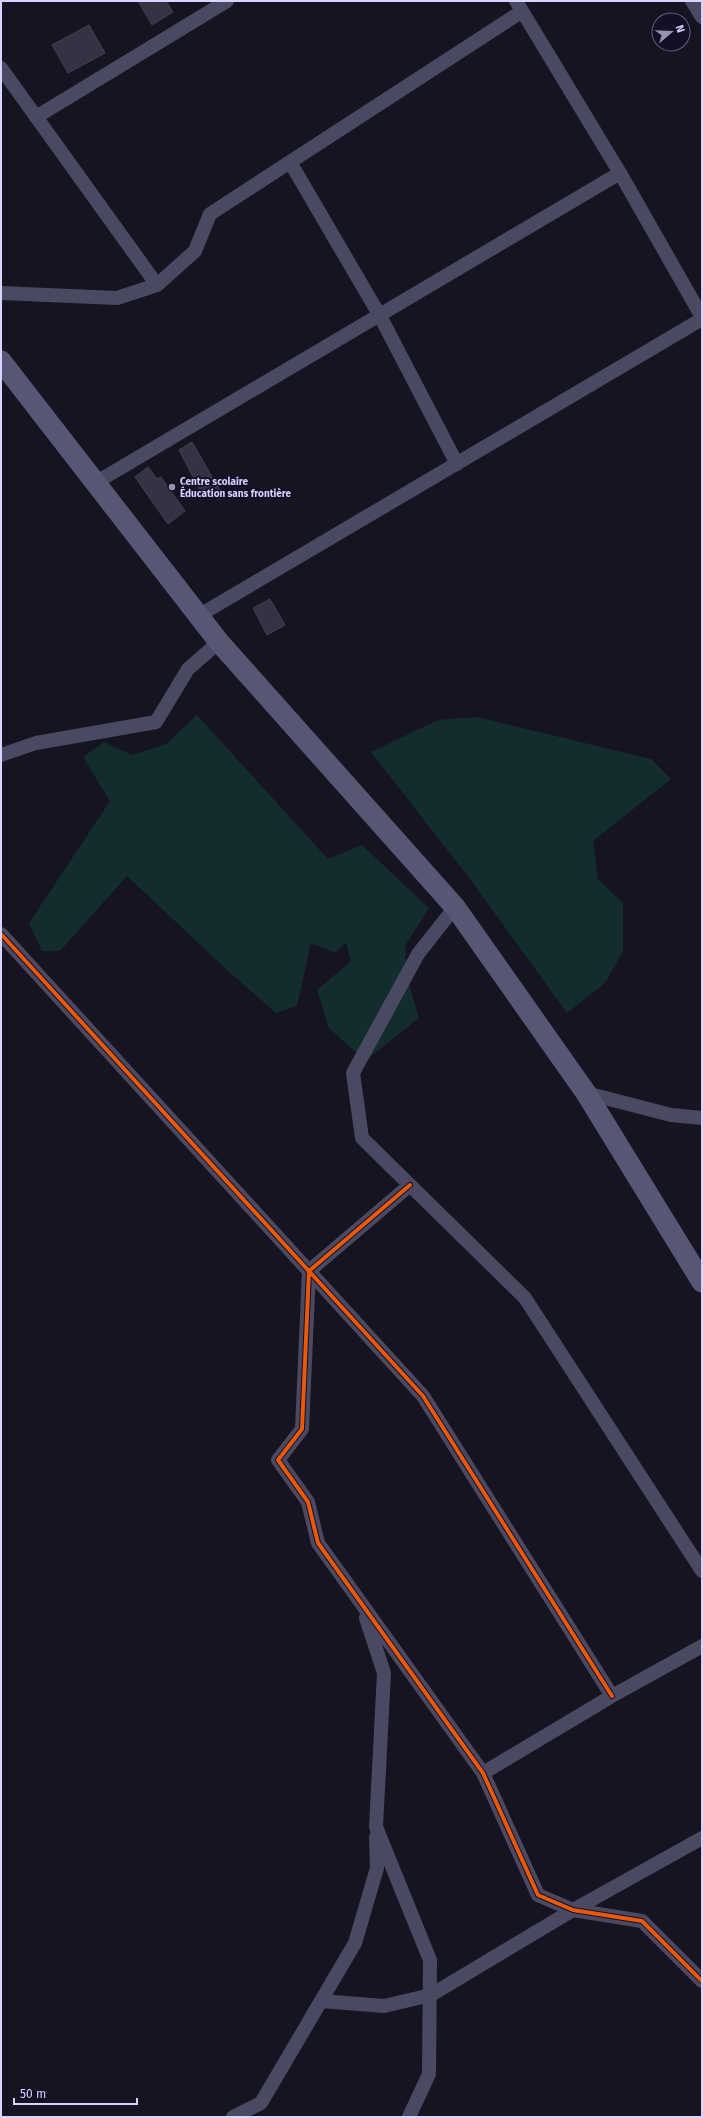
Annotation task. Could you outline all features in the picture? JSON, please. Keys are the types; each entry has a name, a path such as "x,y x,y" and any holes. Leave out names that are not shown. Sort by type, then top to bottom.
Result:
{"main road":[{"path":"1,361 219,642 455,907 586,1093 702,1280"}],"street":[{"path":"36,117 227,1"},
{"path":"692,1 702,17"},
{"path":"1,293 117,298 157,285 195,251 210,214 290,162 518,6 620,172 702,318 198,616"},
{"path":"1,68 157,285"},
{"path":"290,162 380,316 456,464"},
{"path":"95,483 380,316 620,172"},
{"path":"1,755 36,743 156,722 188,669 219,642"},
{"path":"455,907 418,954 353,1073 362,1138 525,1298 702,1571"},
{"path":"1,934 423,1396 612,1696"},
{"path":"586,1093 671,1115 702,1118"},
{"path":"410,1184 309,1271 302,1428 278,1460 308,1502 318,1543 483,1772 538,1895 573,1910 642,1921 702,1981"},
{"path":"234,2117 261,2103 321,2001 354,1943 377,1868 376,1827 384,1673 362,1604"},
{"path":"483,1772 612,1696 702,1646"},
{"path":"376,1827 430,1960 431,1994 429,2074 409,2117"},
{"path":"321,2001 384,2006 431,1994 573,1910 702,1838"}],"green space":[{"path":"197,715 328,859 362,845 429,908 405,946 407,978 419,1018 365,1061 329,1028 317,990 351,961 346,943 335,953 311,943 297,1006 276,1013 228,971 127,876 60,951 42,951 29,923 110,801 83,757 104,742 132,755 166,744"},
{"path":"477,717 651,759 671,779 593,841 598,879 623,903 623,951 605,983 567,1013 470,879 371,752 438,720"}],"building":[{"path":"138,1 166,1 173,12 152,25"},
{"path":"89,25 105,53 68,73 52,45"},
{"path":"192,442 219,489 204,498 179,450"},
{"path":"148,467 157,479 161,477 185,511 168,524 135,477"},
{"path":"270,599 285,625 267,635 253,608"}],"cycle path":[{"path":"1,934 423,1396 612,1696"},
{"path":"410,1185 309,1271 302,1429 278,1460 308,1502 318,1543 483,1773 538,1895 573,1910 642,1921 702,1981"}],"place":[{"name":"Centre scolaire Éducation sans frontière","path":"172,487"}]}
